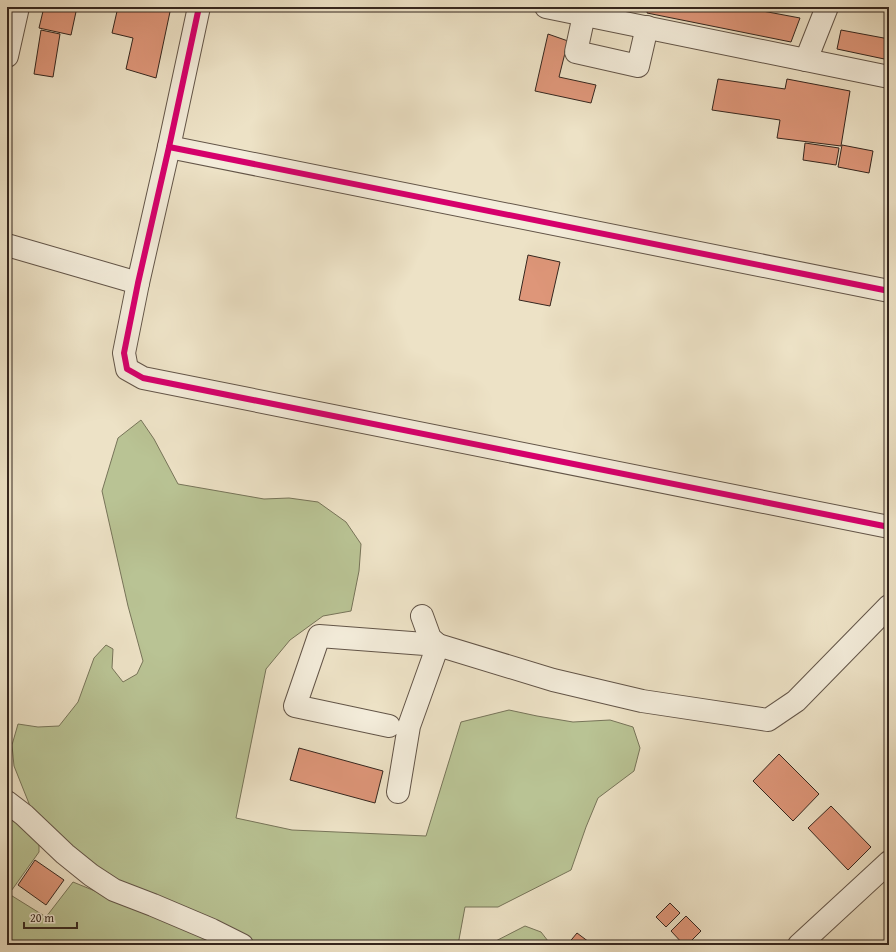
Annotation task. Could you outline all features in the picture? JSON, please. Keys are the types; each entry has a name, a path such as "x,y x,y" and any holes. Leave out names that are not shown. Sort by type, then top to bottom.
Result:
{"street":[{"path":"7,56 18,7"},
{"path":"199,7 124,352 127,369 143,378 889,527"},
{"path":"546,7 584,15 605,13 647,28 889,77"},
{"path":"806,60 827,7"},
{"path":"584,15 576,52 638,66 647,28"},
{"path":"169,148 889,291"},
{"path":"7,245 138,283"},
{"path":"390,726 295,706 319,636 438,645 553,680 642,701 768,720 796,701 889,606"},
{"path":"422,616 430,638 438,645"},
{"path":"398,792 410,726 438,645"},
{"path":"7,802 24,815 65,854 91,875 114,890 154,905 242,945"},
{"path":"799,945 889,862"}],"green space":[{"path":"141,420 154,439 178,484 264,499 289,498 318,502 346,522 361,544 359,571 351,611 323,616 290,640 266,669 236,818 292,830 426,836 461,722 509,710 573,722 610,720 633,727 640,748 634,771 598,798 571,870 498,907 465,907 458,945 252,945 108,882 32,811 14,766 12,745 18,724 38,727 59,726 78,702 94,658 106,645 113,649 112,668 123,682 137,674 143,661 128,606 102,491 118,438"},
{"path":"7,815 30,833 39,843 39,852 9,894 46,917 73,882 227,945 7,945"},
{"path":"525,926 541,932 548,941 544,945 488,945"}],"building":[{"path":"44,7 77,7 71,35 39,28"},
{"path":"118,7 171,7 156,78 126,69 133,38 112,33"},
{"path":"648,7 741,7 800,18 791,42 647,13"},
{"path":"41,30 60,34 53,77 34,74"},
{"path":"841,30 889,39 889,60 837,49"},
{"path":"548,34 568,41 559,77 596,85 591,103 535,91"},
{"path":"718,79 785,89 787,79 850,91 841,146 777,138 780,120 712,110"},
{"path":"805,143 839,148 836,165 803,160"},
{"path":"842,145 873,151 869,173 838,167"},
{"path":"528,255 560,262 550,306 519,300"},
{"path":"299,748 383,771 375,803 290,780"},
{"path":"779,754 819,794 793,821 753,781"},
{"path":"831,806 871,847 848,870 808,828"},
{"path":"35,860 64,880 46,905 18,885"},
{"path":"670,903 680,913 666,927 656,917"},
{"path":"686,916 701,931 687,945 684,945 671,931"},
{"path":"577,933 593,945 567,945"}],"cycle path":[{"path":"199,7 124,353 127,369 143,378 889,527"},
{"path":"169,147 889,291"}]}
